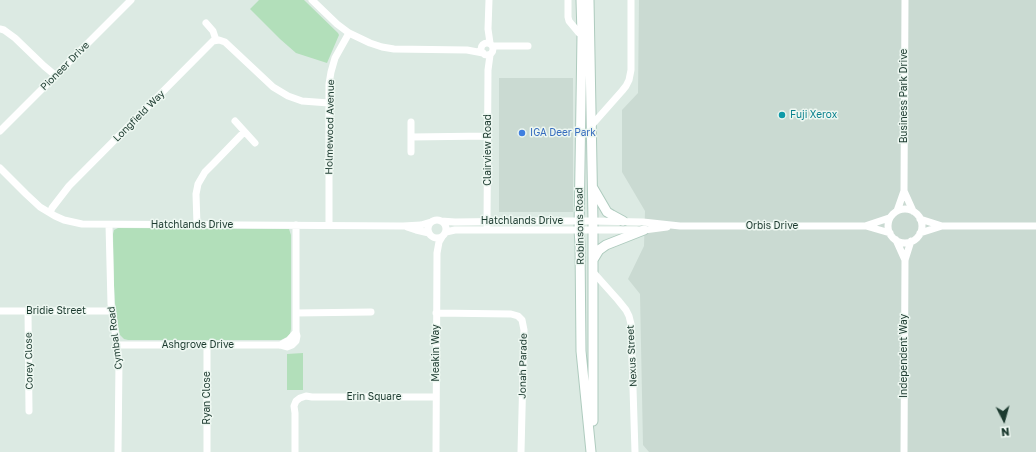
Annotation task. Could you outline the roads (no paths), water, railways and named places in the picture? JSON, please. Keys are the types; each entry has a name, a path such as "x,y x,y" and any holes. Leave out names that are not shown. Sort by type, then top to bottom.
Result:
{"main road":[{"name":"Robinsons Road","path":"581,0 585,35 591,126 593,225 592,452"},
{"name":"Robinsons Road","path":"589,0 585,35 579,225 581,351 592,452"},
{"path":"592,186 607,212 624,221"},
{"path":"593,260 599,250 606,245 644,230"}],"street":[{"name":"Pioneer Drive","path":"0,131 131,0"},
{"path":"312,0 349,34 382,47 394,49 467,50 528,46"},
{"name":"Clairview Road","path":"487,230 487,49 489,0"},
{"path":"568,0 569,20 579,33 585,35"},
{"path":"591,126 622,91 629,80 631,70 631,0"},
{"name":"Business Park Drive","path":"897,211 904,192 905,0"},
{"path":"206,23 214,31 216,40 225,42 273,87 288,96 302,101 329,103"},
{"path":"0,29 4,30 15,38 54,77"},
{"name":"Holmewood Avenue","path":"329,225 329,84 336,58 349,34"},
{"name":"Longfield Way","path":"52,215 56,202 69,186 211,43 216,40"},
{"path":"235,121 255,143"},
{"path":"411,122 411,152"},
{"path":"196,225 196,194 198,184 205,172 244,132"},
{"path":"411,137 488,136"},
{"name":"Hatchlands Drive","path":"0,169 34,202 52,215 64,220 82,224 403,226 420,225 431,222"},
{"name":"Business Park Drive","path":"904,192 913,211"},
{"path":"942,226 920,218 917,214 908,209 897,211 889,218 888,223 892,237 901,242 911,241 920,233 942,226 1036,226"},
{"name":"Orbis Drive","path":"865,226 889,218"},
{"path":"920,218 920,233"},
{"path":"436,220 441,221 446,226 444,234 436,238 430,235 428,227 431,222 436,220"},
{"name":"Hatchlands Drive","path":"441,221 487,221 579,225"},
{"name":"Orbis Drive","path":"593,225 624,221 680,226 865,226 890,233"},
{"name":"Cymbal Road","path":"109,225 111,311 117,345 119,375 118,452"},
{"name":"Ashgrove Drive","path":"117,345 280,345 289,340 296,332 296,225"},
{"path":"579,225 593,225"},
{"name":"Hatchlands Drive","path":"444,234 455,230 487,230 579,225"},
{"name":"Orbis Drive","path":"593,225 644,230 680,226"},
{"name":"Hatchlands Drive","path":"403,226 430,235"},
{"name":"Meakin Way","path":"436,452 437,253 439,242 444,234"},
{"name":"Meakin Way","path":"430,235 435,242 437,253"},
{"name":"Independent Way","path":"896,240 905,260"},
{"name":"Independent Way","path":"904,452 905,260 911,241"},
{"name":"Nexus Street","path":"593,272 626,310 631,324 635,452"},
{"name":"Bridie Street","path":"0,311 111,311"},
{"name":"Corey Close","path":"28,311 29,411"},
{"path":"296,313 371,312"},
{"name":"Jonah Parade","path":"436,313 511,314 518,316 522,320 524,330 521,452"},
{"name":"Ryan Close","path":"206,452 207,345"},
{"name":"Erin Square","path":"295,452 295,413 300,403 312,397 436,398"}],"place":[{"name":"Fuji Xerox","path":"782,115"},
{"name":"IGA Deer Park","path":"522,133"}]}
